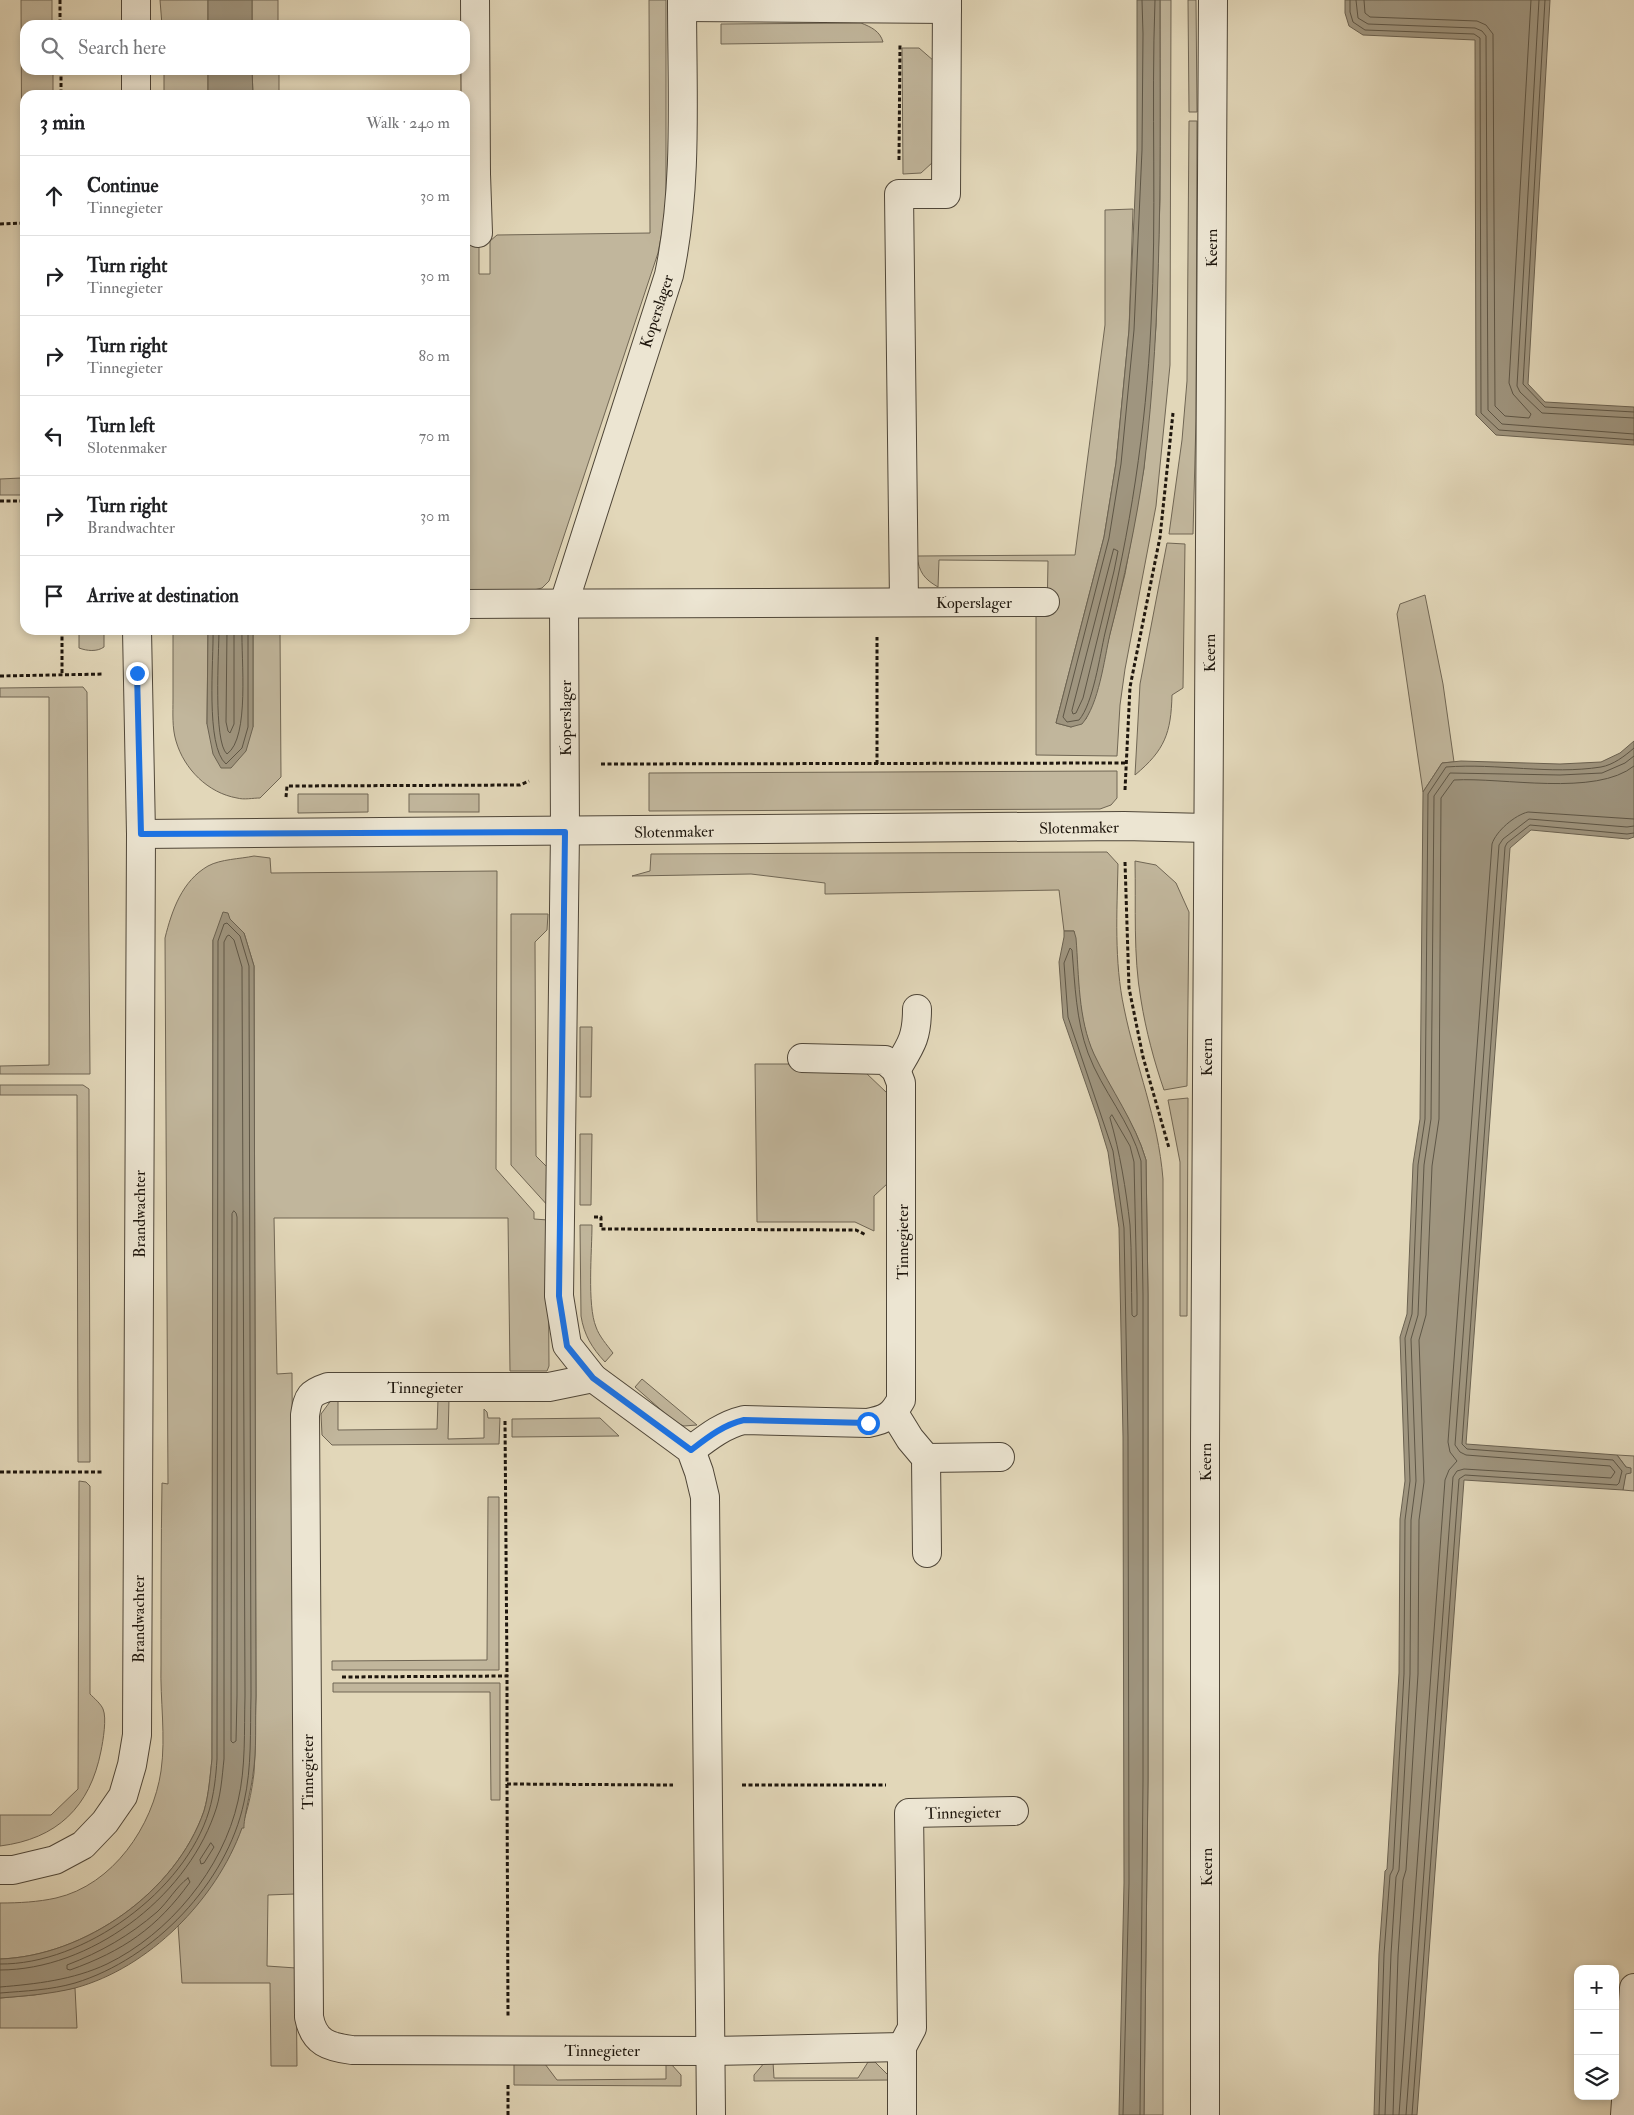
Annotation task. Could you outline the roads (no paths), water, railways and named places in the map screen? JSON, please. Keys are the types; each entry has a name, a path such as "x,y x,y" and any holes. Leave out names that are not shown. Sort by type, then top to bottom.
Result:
{"street":[{"path":"136,0 136,20"},
{"path":"475,0 471,174 478,233"},
{"name":"Keern","path":"1205,2115 1204,1434 1213,0"},
{"name":"Koperslager","path":"565,832 564,603 668,275 676,239 681,190 682,4 900,8 947,5 946,194 899,194 904,602"},
{"path":"136,75 136,90"},
{"name":"Koperslager","path":"470,604 1045,602"},
{"name":"Brandwachter","path":"0,1870 13,1870 55,1860 83,1845 105,1822 123,1796 132,1765 137,1735 141,834 137,635"},
{"name":"Slotenmaker","path":"141,834 1124,826 1207,828"},
{"path":"565,832 559,1296 567,1346 593,1378 691,1450 705,1497 711,2115"},
{"path":"802,1058 885,1060 896,1070 914,1040 917,1028 917,1009"},
{"name":"Tinnegieter","path":"894,1413 902,1400 903,1383 901,1083 896,1070"},
{"name":"Tinnegieter","path":"593,1378 549,1387 328,1387 313,1392 308,1401 305,1415 309,2017 311,2029 319,2040 335,2048 352,2050 711,2051 902,2047"},
{"path":"691,1450 729,1424 744,1420 868,1423 882,1420 894,1413 910,1439 926,1458 927,1553"},
{"path":"926,1458 1000,1457"},
{"name":"Tinnegieter","path":"902,2115 902,2047 912,2028 909,1813 1014,1811"},
{"path":"1625,2115 1634,1988"}],"water":[{"path":"208,0 252,0 252,20 208,20"},
{"path":"1137,0 1160,0 1159,234 1155,351 1150,410 1144,468 1137,510 1125,573 1097,694 1082,724 1071,727 1056,723 1104,537 1116,463 1129,330 1137,150"},
{"path":"1345,0 1550,0 1528,384 1545,402 1634,407 1634,445 1496,435 1476,415 1475,40 1363,35 1349,26 1345,13"},
{"path":"208,75 252,75 253,90 208,90"},
{"path":"208,635 253,635 253,727 246,751 231,768 221,768 213,754 207,724"},
{"path":"1634,741 1634,837 1628,839 1531,830 1510,848 1466,1444 1617,1455 1626,1467 1631,1468 1631,1473 1626,1474 1623,1490 1464,1480 1417,2115 1374,2115 1379,1954 1385,1871 1387,1869 1399,1673 1400,1519 1405,1481 1400,1337 1407,1314 1413,1164 1420,1119 1423,792 1442,763 1461,761 1560,764 1601,762 1620,753"},
{"path":"223,912 228,913 230,919 244,933 254,966 256,1735 254,1765 244,1828 242,1828 230,1855 215,1881 197,1905 177,1928 154,1948 129,1965 75,1988 0,1998 0,1959 32,1955 64,1946 95,1932 123,1914 150,1893 172,1868 191,1840 204,1811 207,1798 212,1759 213,940"},
{"path":"1064,931 1074,931 1076,938 1080,997 1089,1041 1094,1054 1136,1132 1146,1160 1148,1295 1148,1780 1144,2115 1119,2115 1124,1883 1123,1437 1119,1228 1108,1152 1063,1018 1059,962"}]}
